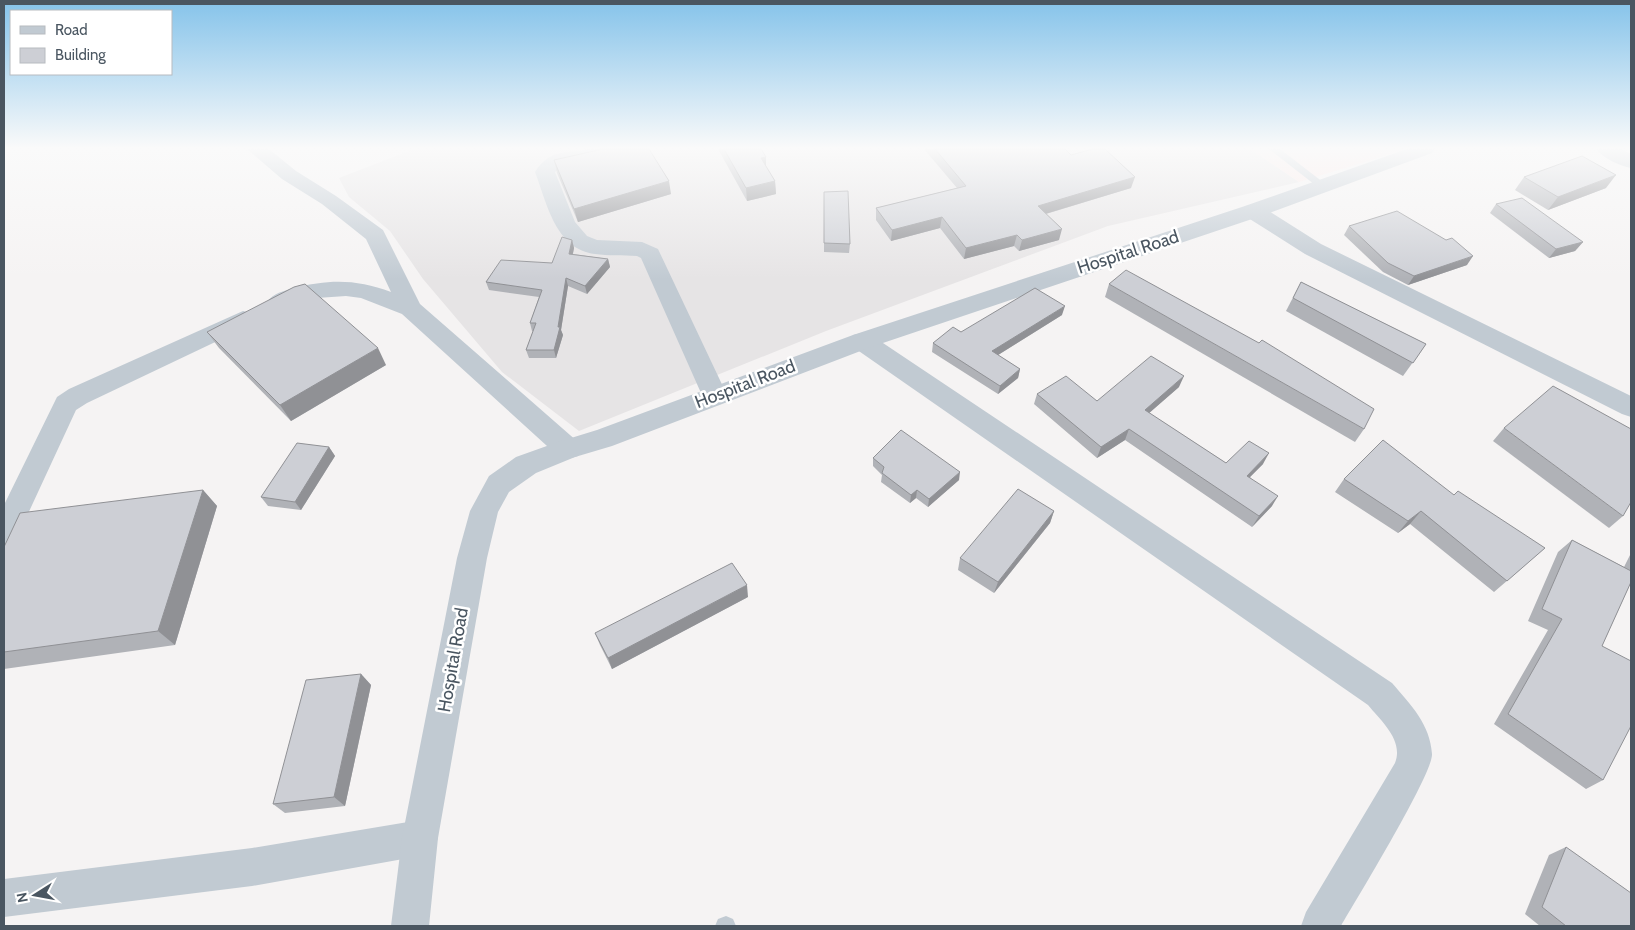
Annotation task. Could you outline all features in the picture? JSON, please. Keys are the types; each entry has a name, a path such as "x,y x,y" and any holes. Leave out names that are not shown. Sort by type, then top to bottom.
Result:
{"street":[{"path":"318,192 375,235 410,308 568,450"},
{"path":"553,192 565,224 579,241 594,247 642,249 650,254 714,395"},
{"name":"Hospital Road","path":"410,926 420,838 472,558 484,512 498,484 526,466 603,439 714,395 862,341 1305,192"},
{"path":"1253,211 1313,249 1631,407"},
{"path":"4,535 62,411 66,404 78,396 291,297 328,289 355,289 410,308"},
{"path":"862,341 1380,694 1409,728 1415,756 1407,775 1320,926"},
{"path":"4,898 252,867 420,838"}],"shaded area":[{"path":"347,192 1254,192 1108,226 826,331 579,431 502,372 423,279 390,231 349,197"}],"building":[{"path":"567,192 630,192 574,209"},
{"path":"824,192 848,192 850,244 824,243"},
{"path":"940,192 1083,192 1038,206 1062,229 1022,240 1017,235 966,248 942,217 892,230 876,208"},
{"path":"1550,192 1570,192 1558,197"},
{"path":"1522,198 1583,242 1556,249 1496,204"},
{"path":"1397,211 1446,240 1452,238 1473,256 1414,276 1388,263 1349,226"},
{"path":"562,237 572,240 569,254 608,259 585,286 566,278 558,327 560,327 554,350 526,350 536,323 530,323 542,290 486,282 501,260 552,263"},
{"path":"1126,270 1259,343 1262,340 1374,409 1364,429 1109,284"},
{"path":"1301,282 1426,344 1413,363 1293,298"},
{"path":"305,284 378,348 280,405 207,332 294,287"},
{"path":"1035,288 1065,306 992,351 1020,369 1000,386 933,343 953,327 961,332"},
{"path":"1151,356 1184,376 1145,410 1226,463 1249,441 1269,453 1247,476 1278,496 1259,516 1129,429 1101,447 1037,394 1066,376 1097,401"},
{"path":"1553,386 1631,429 1631,502 1623,516 1504,428"},
{"path":"901,430 960,472 929,499 917,490 911,495 882,473 884,467 873,458"},
{"path":"1383,440 1454,495 1458,491 1545,548 1507,581 1421,511 1408,521 1344,479"},
{"path":"297,443 329,447 295,502 261,497"},
{"path":"1018,489 1054,511 998,582 960,558"},
{"path":"203,490 158,631 4,652 4,547 20,513"},
{"path":"1572,540 1631,571 1631,582 1602,646 1631,661 1631,726 1603,780 1508,714 1562,619 1542,609"},
{"path":"732,563 747,585 608,658 595,633"},
{"path":"361,674 334,797 273,804 306,680"},
{"path":"1566,847 1631,893 1631,926 1566,926 1542,907"}]}
